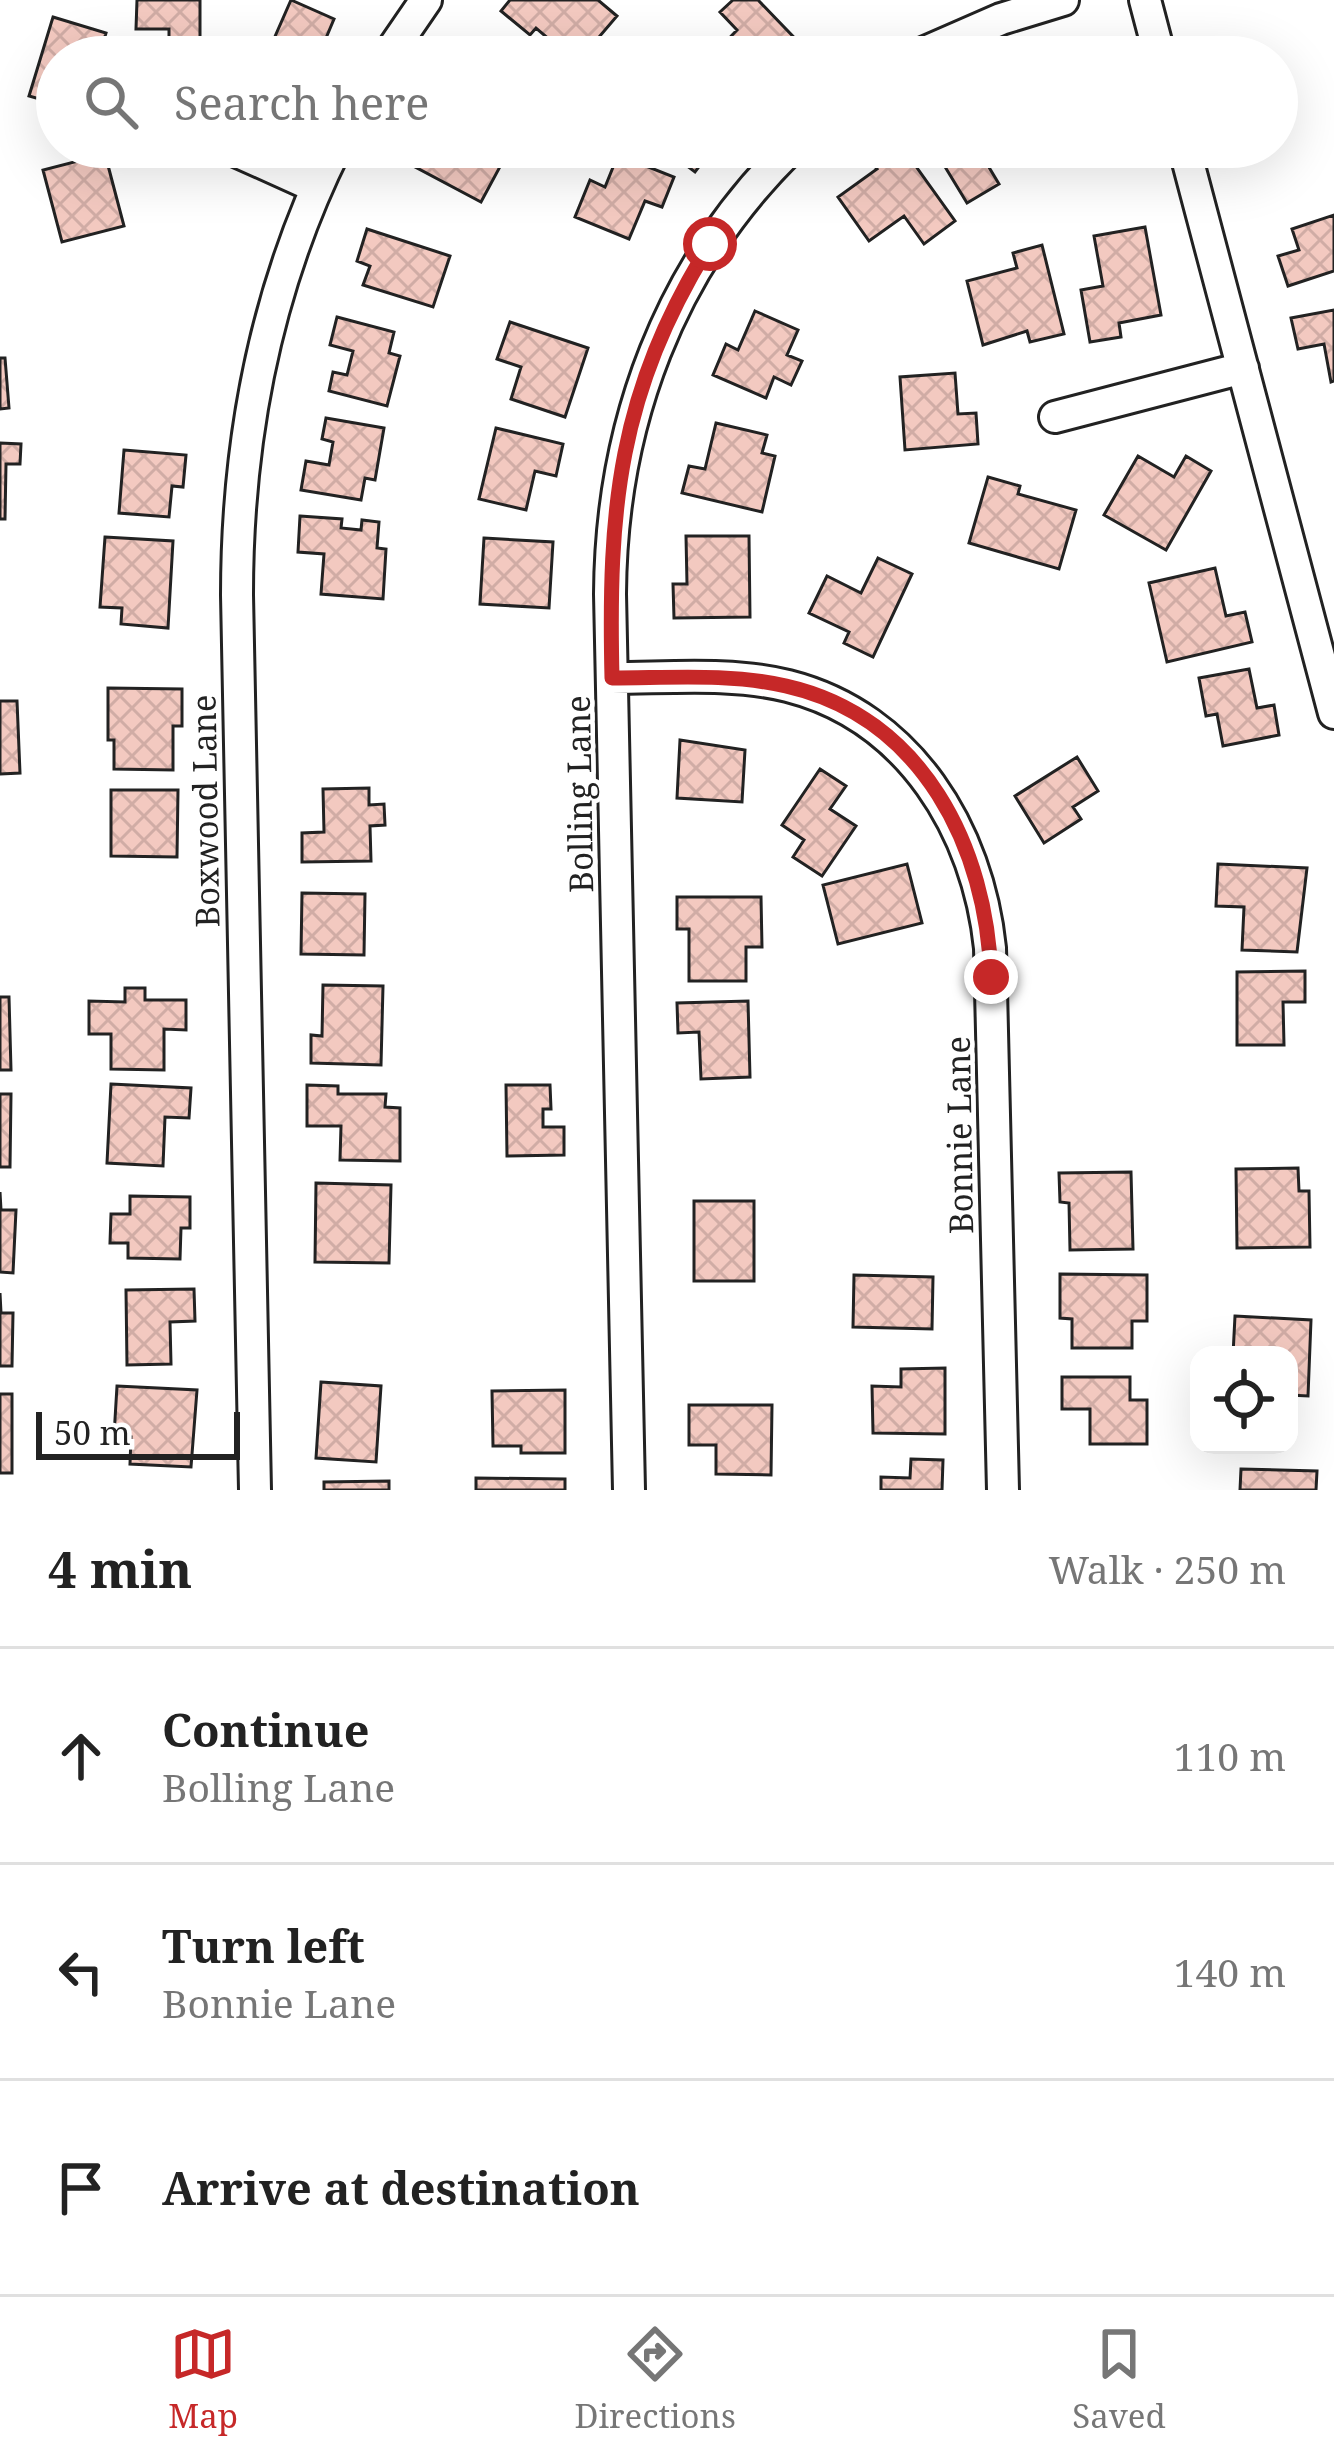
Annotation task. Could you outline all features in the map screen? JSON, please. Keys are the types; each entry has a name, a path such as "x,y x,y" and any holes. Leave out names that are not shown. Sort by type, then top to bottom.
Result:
{"street":[{"path":"401,36 426,0"},
{"path":"962,36 1063,0"},
{"path":"1144,0 1154,36"},
{"path":"274,168 316,187"},
{"name":"Boxwood Lane","path":"255,1490 237,537 260,357 326,168"},
{"name":"Bolling Lane","path":"629,1490 612,678 613,518 638,395 674,308 710,244 774,168"},
{"path":"1190,168 1334,712"},
{"path":"1055,417 1243,368"},
{"name":"Bonnie Lane","path":"612,678 764,682 824,699 867,723 910,760 962,832 981,883 990,948 1003,1490"}],"building":[{"path":"137,0 200,0 200,36 136,29"},
{"path":"291,0 334,19 327,36 275,36"},
{"path":"510,0 598,0 617,16 600,36 545,36 536,28 530,35 501,11"},
{"path":"733,0 758,0 793,36 731,36 737,30 720,12"},
{"path":"53,17 106,33 105,36 47,36"},
{"path":"109,168 124,226 62,242 43,170"},
{"path":"417,168 499,168 481,202"},
{"path":"613,168 651,168 674,177 662,207 645,201 629,239 575,217 590,180 605,187"},
{"path":"917,168 955,221 924,244 904,216 869,241 838,197 877,169"},
{"path":"946,168 989,168 999,184 967,203"},
{"path":"1334,215 1334,271 1288,286 1278,256 1299,250 1292,229"},
{"path":"1145,227 1161,315 1119,323 1121,337 1090,342 1081,290 1103,286 1094,236"},
{"path":"367,229 450,256 433,307 363,285 370,266 357,261"},
{"path":"1042,245 1064,334 1030,342 1027,331 983,345 967,281 1017,268 1013,253"},
{"path":"1334,310 1331,382 1324,344 1298,349 1291,318"},
{"path":"755,311 798,330 787,355 802,361 791,385 774,377 766,398 713,375 726,344 738,350"},
{"path":"337,317 394,332 389,353 400,356 387,406 329,391 333,372 347,375 353,351 330,345"},
{"path":"510,322 588,348 565,417 511,399 521,367 497,359"},
{"path":"0,358 5,358 9,408 0,409"},
{"path":"955,373 958,414 976,413 978,444 905,450 900,377"},
{"path":"326,418 384,428 375,480 365,478 361,500 301,490 306,461 329,465 333,442 322,439"},
{"path":"716,423 767,435 762,453 775,456 762,512 682,493 689,466 705,469"},
{"path":"496,428 563,444 556,476 535,471 526,510 479,499"},
{"path":"0,443 21,444 20,464 6,464 5,519 0,519"},
{"path":"124,450 186,455 183,487 172,486 169,517 119,513"},
{"path":"1138,456 1174,477 1186,456 1211,471 1166,550 1104,515"},
{"path":"988,477 1020,486 1018,494 1076,510 1059,569 969,543"},
{"path":"300,516 342,519 341,528 361,530 362,520 379,522 377,548 386,549 383,599 321,594 324,554 298,552"},
{"path":"686,536 749,536 750,617 674,618 673,584 687,584"},
{"path":"105,537 173,541 168,628 121,624 122,608 100,607"},
{"path":"484,538 553,542 549,608 480,604"},
{"path":"878,558 912,574 873,657 844,643 849,632 809,613 827,576 861,593"},
{"path":"1215,568 1226,616 1245,612 1252,642 1167,662 1149,583"},
{"path":"1249,669 1257,708 1274,705 1279,735 1223,746 1217,714 1206,716 1199,678"},
{"path":"108,688 182,689 182,726 173,726 173,770 114,769 114,740 108,740"},
{"path":"0,701 17,701 20,773 0,774"},
{"path":"680,740 745,750 742,802 677,798"},
{"path":"1077,757 1098,791 1073,807 1081,819 1044,843 1015,796"},
{"path":"820,769 846,786 830,809 856,826 822,876 793,857 804,840 782,825"},
{"path":"369,788 369,805 384,804 385,825 370,826 371,861 302,862 302,833 324,832 323,789"},
{"path":"111,790 178,790 177,857 111,856"},
{"path":"907,864 922,923 838,944 823,885"},
{"path":"1218,864 1307,868 1297,952 1242,950 1244,907 1216,906"},
{"path":"302,893 365,894 364,955 301,954"},
{"path":"677,897 761,897 762,947 746,947 746,981 689,981 689,929 677,929"},
{"path":"1305,971 1305,1002 1283,1002 1284,1045 1237,1045 1237,972"},
{"path":"323,985 383,986 381,1065 311,1063 311,1035 322,1036"},
{"path":"125,988 145,988 145,1000 186,1000 186,1030 164,1029 164,1070 111,1069 111,1034 89,1034 89,1001 125,1002"},
{"path":"0,997 9,997 11,1070 0,1070"},
{"path":"748,1001 750,1077 701,1079 699,1032 678,1033 677,1003"},
{"path":"111,1084 191,1088 189,1118 165,1117 163,1166 107,1163"},
{"path":"307,1085 338,1086 338,1094 386,1094 385,1107 400,1108 400,1161 340,1160 341,1126 307,1126"},
{"path":"506,1085 550,1085 551,1109 543,1109 543,1127 564,1127 564,1155 507,1156"},
{"path":"0,1094 11,1094 10,1167 0,1167"},
{"path":"1298,1168 1299,1191 1309,1191 1310,1247 1237,1248 1236,1169"},
{"path":"1131,1172 1133,1249 1070,1250 1069,1203 1060,1202 1059,1173"},
{"path":"316,1183 391,1185 389,1263 315,1262"},
{"path":"0,1192 1,1210 16,1210 13,1273 0,1272"},
{"path":"130,1196 190,1197 190,1228 181,1228 180,1259 128,1258 128,1243 110,1243 111,1214 130,1214"},
{"path":"694,1201 754,1201 754,1281 694,1281"},
{"path":"1060,1274 1147,1275 1147,1321 1132,1321 1132,1348 1072,1348 1072,1319 1060,1318"},
{"path":"854,1275 933,1277 932,1329 853,1327"},
{"path":"194,1289 195,1321 170,1322 171,1364 127,1365 126,1290"},
{"path":"0,1293 1,1313 13,1313 12,1366 0,1366"},
{"path":"1235,1316 1311,1320 1308,1396 1298,1395 1298,1346 1233,1346"},
{"path":"945,1368 945,1434 873,1433 872,1386 901,1387 901,1369"},
{"path":"1062,1377 1130,1377 1130,1400 1147,1400 1147,1444 1090,1444 1090,1409 1062,1409"},
{"path":"321,1382 381,1386 376,1462 316,1458"},
{"path":"117,1386 197,1390 191,1467 130,1464 131,1437 114,1436"},
{"path":"565,1390 565,1453 521,1453 521,1446 493,1446 492,1391"},
{"path":"0,1394 12,1394 12,1473 0,1473"},
{"path":"689,1405 772,1405 771,1475 716,1474 716,1445 689,1445"},
{"path":"911,1459 943,1460 942,1490 881,1490 881,1477 910,1478"},
{"path":"1241,1469 1317,1471 1316,1490 1240,1490"},
{"path":"476,1478 565,1479 565,1490 476,1490"},
{"path":"389,1481 389,1490 324,1490 324,1482"}],"route":[{"path":"710,244 658,342 623,449 610,554 612,678 709,678 785,685 824,699 867,723 933,786 962,832 981,883 991,977"}]}
